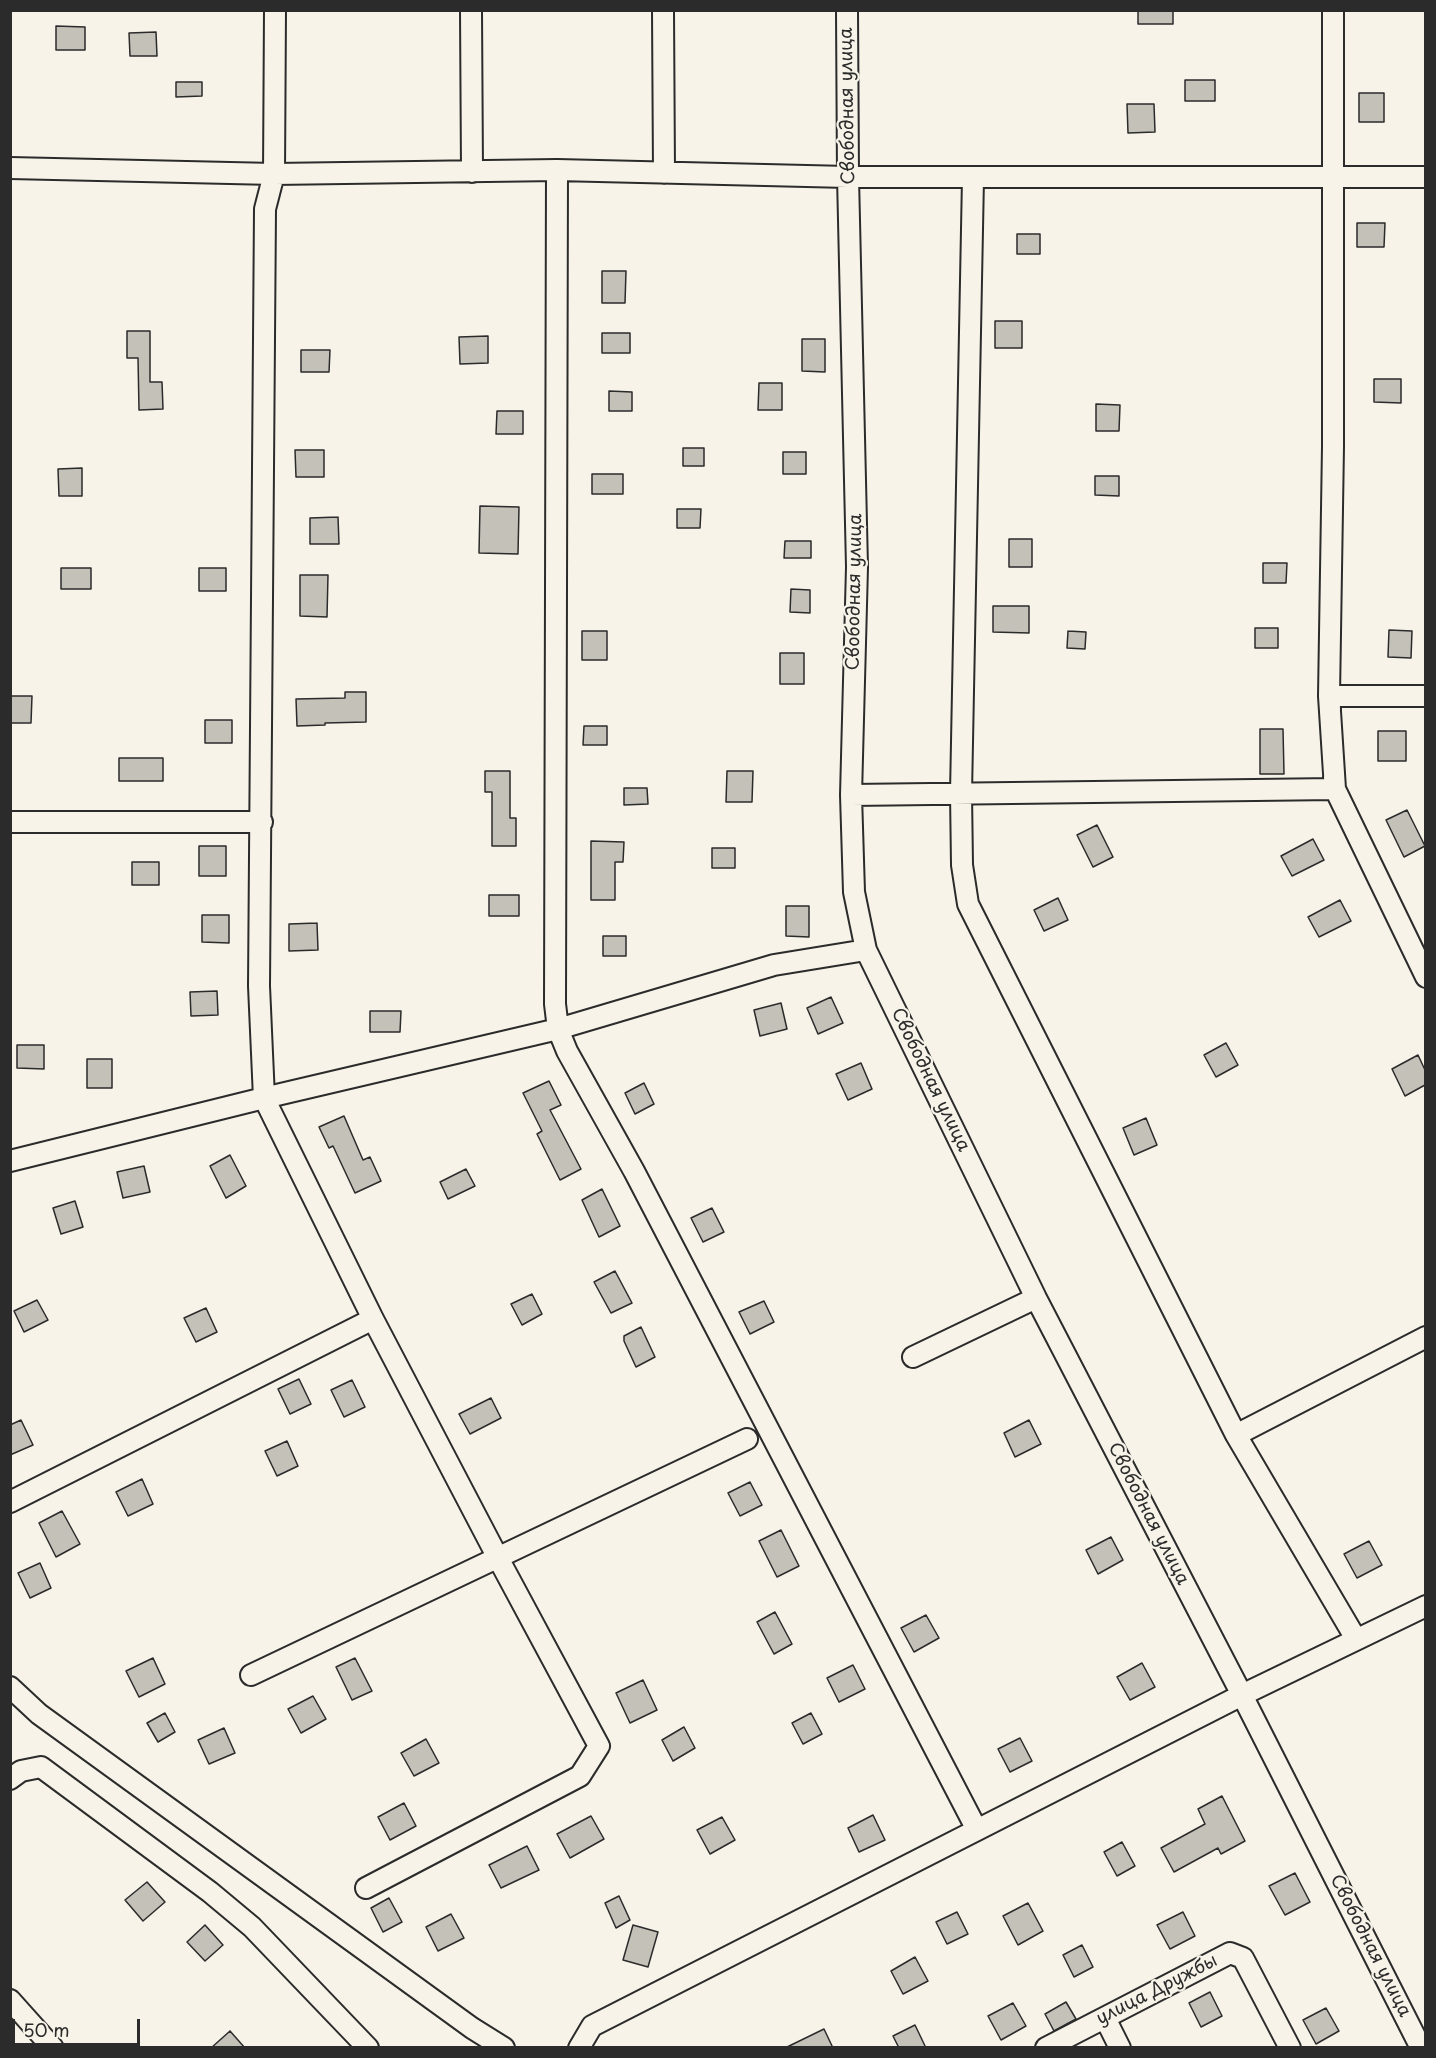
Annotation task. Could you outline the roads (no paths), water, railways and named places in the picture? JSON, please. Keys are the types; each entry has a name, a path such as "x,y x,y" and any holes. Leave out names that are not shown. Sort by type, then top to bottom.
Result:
{"street":[{"path":"275,10 274,174 264,208 259,986 264,1098 373,1319 599,1746 580,1776 366,1888"},
{"path":"471,10 472,172"},
{"path":"663,10 664,173"},
{"name":"Свободная улица","path":"847,10 848,177 857,567 851,795 854,892 866,950 1036,1298 1242,1695 1421,2048"},
{"path":"1333,10 1333,446 1329,696 1335,789 1425,977"},
{"path":"10,168 274,174 557,170 848,177 1425,177"},
{"path":"557,170 555,1004 558,1029 567,1051 640,1182 977,1830"},
{"path":"973,178 961,793 962,865 968,904 1236,1435 1356,1639"},
{"path":"1329,696 1425,696"},
{"path":"851,795 1335,789"},
{"path":"10,822 261,822"},
{"path":"10,1161 558,1029 774,965 866,950"},
{"path":"913,1357 1036,1298"},
{"path":"10,1502 373,1319"},
{"path":"1236,1435 1425,1337"},
{"path":"251,1675 747,1439"},
{"path":"579,2048 592,2026 1242,1695 1425,1606"},
{"path":"10,1687 39,1714 472,2028 504,2048"},
{"path":"10,1779 21,1771 40,1767 210,1893 252,1927 368,2048"},
{"name":"улица Дружбы","path":"1046,2048 1230,1953 1243,1958 1290,2048"},
{"path":"10,2000 53,2048"},
{"path":"1105,2018 1120,2048"}]}
